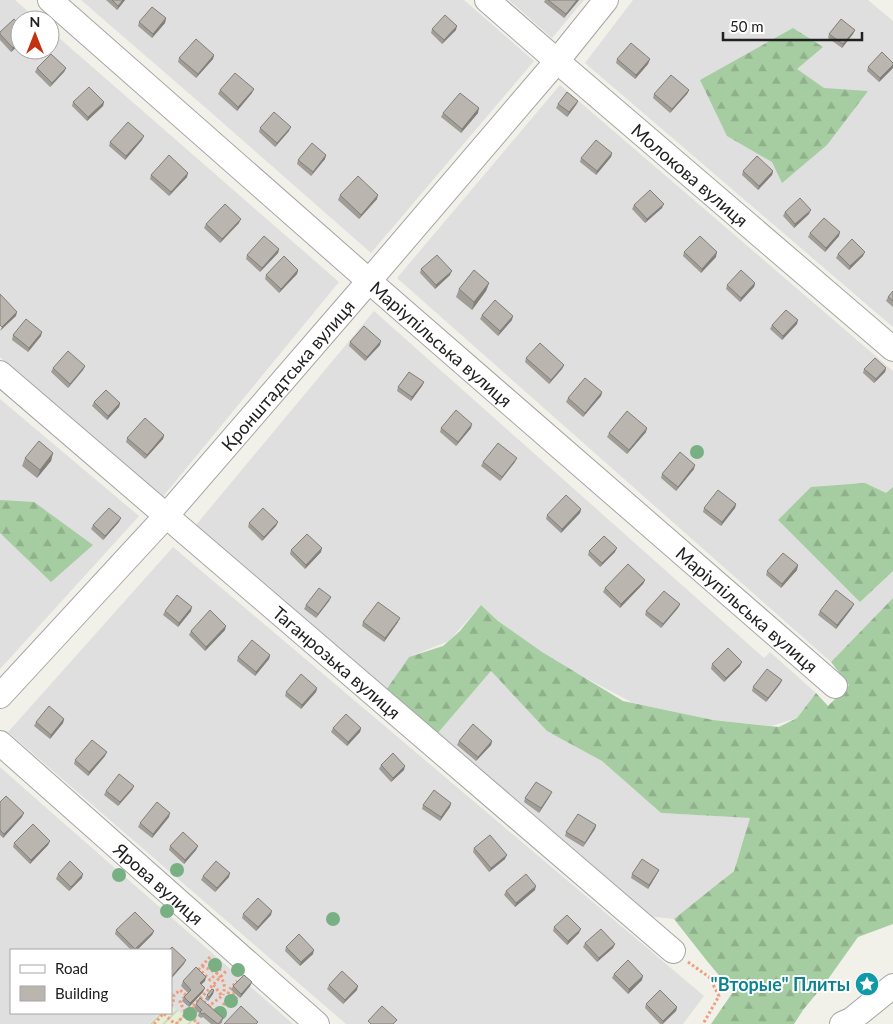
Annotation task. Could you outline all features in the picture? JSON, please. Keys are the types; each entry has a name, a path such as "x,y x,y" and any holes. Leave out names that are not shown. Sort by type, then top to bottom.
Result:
{"street":[{"name":"Маріупільська вулиця","path":"50,0 369,281 835,686"},
{"name":"Молокова вулиця","path":"487,0 893,349"},
{"name":"Кронштадтська вулиця","path":"0,696 166,516 557,61 606,0"},
{"name":"Таганрозька вулиця","path":"0,373 673,951"},
{"name":"Ярова вулиця","path":"0,743 317,1024"},
{"path":"842,1024 851,1020 893,986"}],"path":[{"path":"673,951 709,977 719,996 703,1024"},
{"path":"211,957 222,966 217,973 210,980 199,970 211,957"},
{"path":"202,966 217,973 225,988 237,999"},
{"path":"165,1014 176,1024 227,969 238,980 217,1013"},
{"path":"213,984 222,995"},
{"path":"222,995 225,988"},
{"path":"180,990 186,995 180,1002 172,1005 174,995 180,990"},
{"path":"209,1006 222,995 230,993"},
{"path":"200,998 219,1014 218,1019"},
{"path":"180,1002 186,1014 197,1024"},
{"path":"192,1007 200,1015"}],"shaded area":[{"path":"0,0 15,0 26,10 10,10 10,60 60,60 60,39 339,282 161,499 0,357"},
{"path":"81,0 464,0 534,61 371,253"},
{"path":"509,0 584,0 552,38"},
{"path":"633,0 868,0 893,21 893,327 585,63"},
{"path":"560,85 893,371 893,598 831,662 397,278"},
{"path":"374,311 764,658 770,652 816,693 797,718 771,726 713,720 633,703 552,660 498,621 481,605 449,641 409,657 386,690 196,525"},
{"path":"0,399 139,516 0,669"},
{"path":"173,547 704,996 683,1024 346,1024 8,732"},
{"path":"491,671 547,730 602,761 661,813 751,818 734,870 703,899 674,919 646,916 437,734"},
{"path":"0,767 293,1024 0,1024"}],"green space":[{"path":"793,28 823,47 797,69 824,88 868,91 827,145 782,183 772,162 727,136 700,80"},
{"path":"865,483 886,493 893,487 893,571 860,602 778,520 811,487"},
{"path":"0,500 34,502 93,545 51,582 0,533"},
{"path":"893,598 893,924 858,937 794,1024 711,1024 733,992 674,919 734,871 750,818 661,813 602,761 547,731 491,671 437,734 386,690 409,657 443,646 460,631 481,605 498,621 542,652 623,701 713,720 779,727 797,718 816,693 828,706 849,685 831,662"},
{"path":"172,1007 196,1024 149,1024 158,1014 172,1014"}],"building":[{"path":"112,0 123,0 118,6"},
{"path":"548,0 577,0 566,14"},
{"path":"152,7 166,18 153,34 139,22"},
{"path":"445,15 457,26 444,40 432,29"},
{"path":"841,19 855,30 843,44 829,34"},
{"path":"10,23 10,45 0,34"},
{"path":"196,39 214,55 198,74 179,58"},
{"path":"631,43 650,59 636,75 617,59"},
{"path":"882,52 893,65 880,78 868,67"},
{"path":"45,60 57,60 66,68 52,83 37,68"},
{"path":"235,73 254,89 238,107 220,90"},
{"path":"671,75 689,90 672,109 654,94"},
{"path":"89,87 104,102 88,117 73,102"},
{"path":"567,92 578,101 569,112 558,104"},
{"path":"460,93 479,108 462,129 443,113"},
{"path":"274,112 291,127 277,143 260,128"},
{"path":"128,122 144,136 126,156 110,142"},
{"path":"596,140 612,153 597,171 581,158"},
{"path":"312,143 326,155 313,172 298,160"},
{"path":"169,155 188,173 171,192 151,175"},
{"path":"757,156 773,171 759,186 743,171"},
{"path":"358,176 378,195 361,215 340,195"},
{"path":"650,190 664,204 647,219 634,205"},
{"path":"800,198 811,210 795,224 785,212"},
{"path":"225,204 241,219 222,239 206,224"},
{"path":"824,218 840,232 826,248 810,233"},
{"path":"264,236 279,249 262,268 247,255"},
{"path":"700,236 717,252 702,269 684,252"},
{"path":"852,239 865,252 850,266 838,254"},
{"path":"437,255 452,271 436,285 421,269"},
{"path":"284,256 298,270 281,289 266,275"},
{"path":"474,270 489,283 474,302 459,289"},
{"path":"741,270 755,283 741,298 727,285"},
{"path":"893,291 893,301 888,297"},
{"path":"0,294 17,312 2,327 0,325"},
{"path":"495,300 513,316 500,331 482,315"},
{"path":"786,310 798,320 783,336 772,325"},
{"path":"26,319 42,332 29,348 13,335"},
{"path":"364,326 381,341 367,357 350,342"},
{"path":"540,343 564,365 551,380 526,358"},
{"path":"68,351 85,366 70,384 53,368"},
{"path":"875,358 886,368 876,379 864,369"},
{"path":"409,372 424,382 412,397 398,387"},
{"path":"585,378 602,392 585,413 568,398"},
{"path":"106,390 120,403 108,416 94,402"},
{"path":"456,410 472,424 458,442 441,428"},
{"path":"627,411 647,428 629,450 609,433"},
{"path":"145,418 164,435 147,455 127,438"},
{"path":"39,441 53,453 40,470 25,458"},
{"path":"498,443 517,458 502,477 483,462"},
{"path":"680,452 695,465 678,487 662,474"},
{"path":"718,490 736,504 722,522 704,508"},
{"path":"566,495 581,509 562,529 547,515"},
{"path":"109,508 121,518 105,536 93,525"},
{"path":"263,508 278,522 264,537 249,523"},
{"path":"307,534 322,548 306,565 291,550"},
{"path":"604,536 617,548 602,563 589,551"},
{"path":"783,553 798,565 782,584 767,571"},
{"path":"628,564 645,580 621,604 605,588"},
{"path":"319,588 331,597 318,614 306,605"},
{"path":"836,590 854,604 837,625 820,611"},
{"path":"664,591 680,604 663,624 646,611"},
{"path":"177,595 192,607 179,623 165,611"},
{"path":"378,602 400,618 385,638 363,622"},
{"path":"210,610 226,626 206,647 191,631"},
{"path":"252,640 270,655 256,672 238,657"},
{"path":"728,648 742,662 726,678 712,664"},
{"path":"767,669 782,680 768,698 753,687"},
{"path":"301,674 317,688 302,705 286,692"},
{"path":"49,706 64,719 51,735 36,722"},
{"path":"346,714 361,728 348,742 333,728"},
{"path":"473,724 492,741 478,757 459,741"},
{"path":"92,740 107,752 89,772 75,760"},
{"path":"393,753 405,766 393,778 381,765"},
{"path":"119,774 134,786 120,802 106,791"},
{"path":"536,782 552,792 541,808 525,798"},
{"path":"434,790 451,803 441,817 423,805"},
{"path":"6,796 24,813 4,834 0,830 0,802"},
{"path":"157,802 170,813 153,834 140,823"},
{"path":"578,814 596,825 585,843 566,832"},
{"path":"33,824 50,841 31,860 14,843"},
{"path":"183,832 198,846 185,860 170,846"},
{"path":"490,835 507,855 491,868 474,848"},
{"path":"642,859 659,870 649,885 632,874"},
{"path":"70,861 83,874 71,887 58,874"},
{"path":"216,861 230,873 217,888 203,876"},
{"path":"526,874 536,886 516,903 506,891"},
{"path":"258,898 272,911 258,927 243,914"},
{"path":"135,912 154,931 135,949 116,930"},
{"path":"567,915 581,929 568,941 554,927"},
{"path":"601,929 615,944 599,958 585,943"},
{"path":"299,934 314,950 301,962 286,947"},
{"path":"172,947 186,960 172,976 172,949 170,949"},
{"path":"628,960 643,976 629,989 614,974"},
{"path":"196,967 206,977 200,983 205,988 190,1003 184,997 191,990 183,981"},
{"path":"342,971 358,986 345,1000 329,985"},
{"path":"244,975 252,982 241,994 233,986"},
{"path":"212,989 214,990 209,997 207,995"},
{"path":"660,990 677,1007 663,1021 646,1004"},
{"path":"200,998 223,1018 218,1024 200,1012 202,1010 196,1004"},
{"path":"241,1006 258,1022 256,1024 224,1024"},
{"path":"382,1006 397,1020 393,1024 371,1024 368,1021"}],"place":[{"name":"\"Вторые\" Плиты","path":"867,984"}]}
